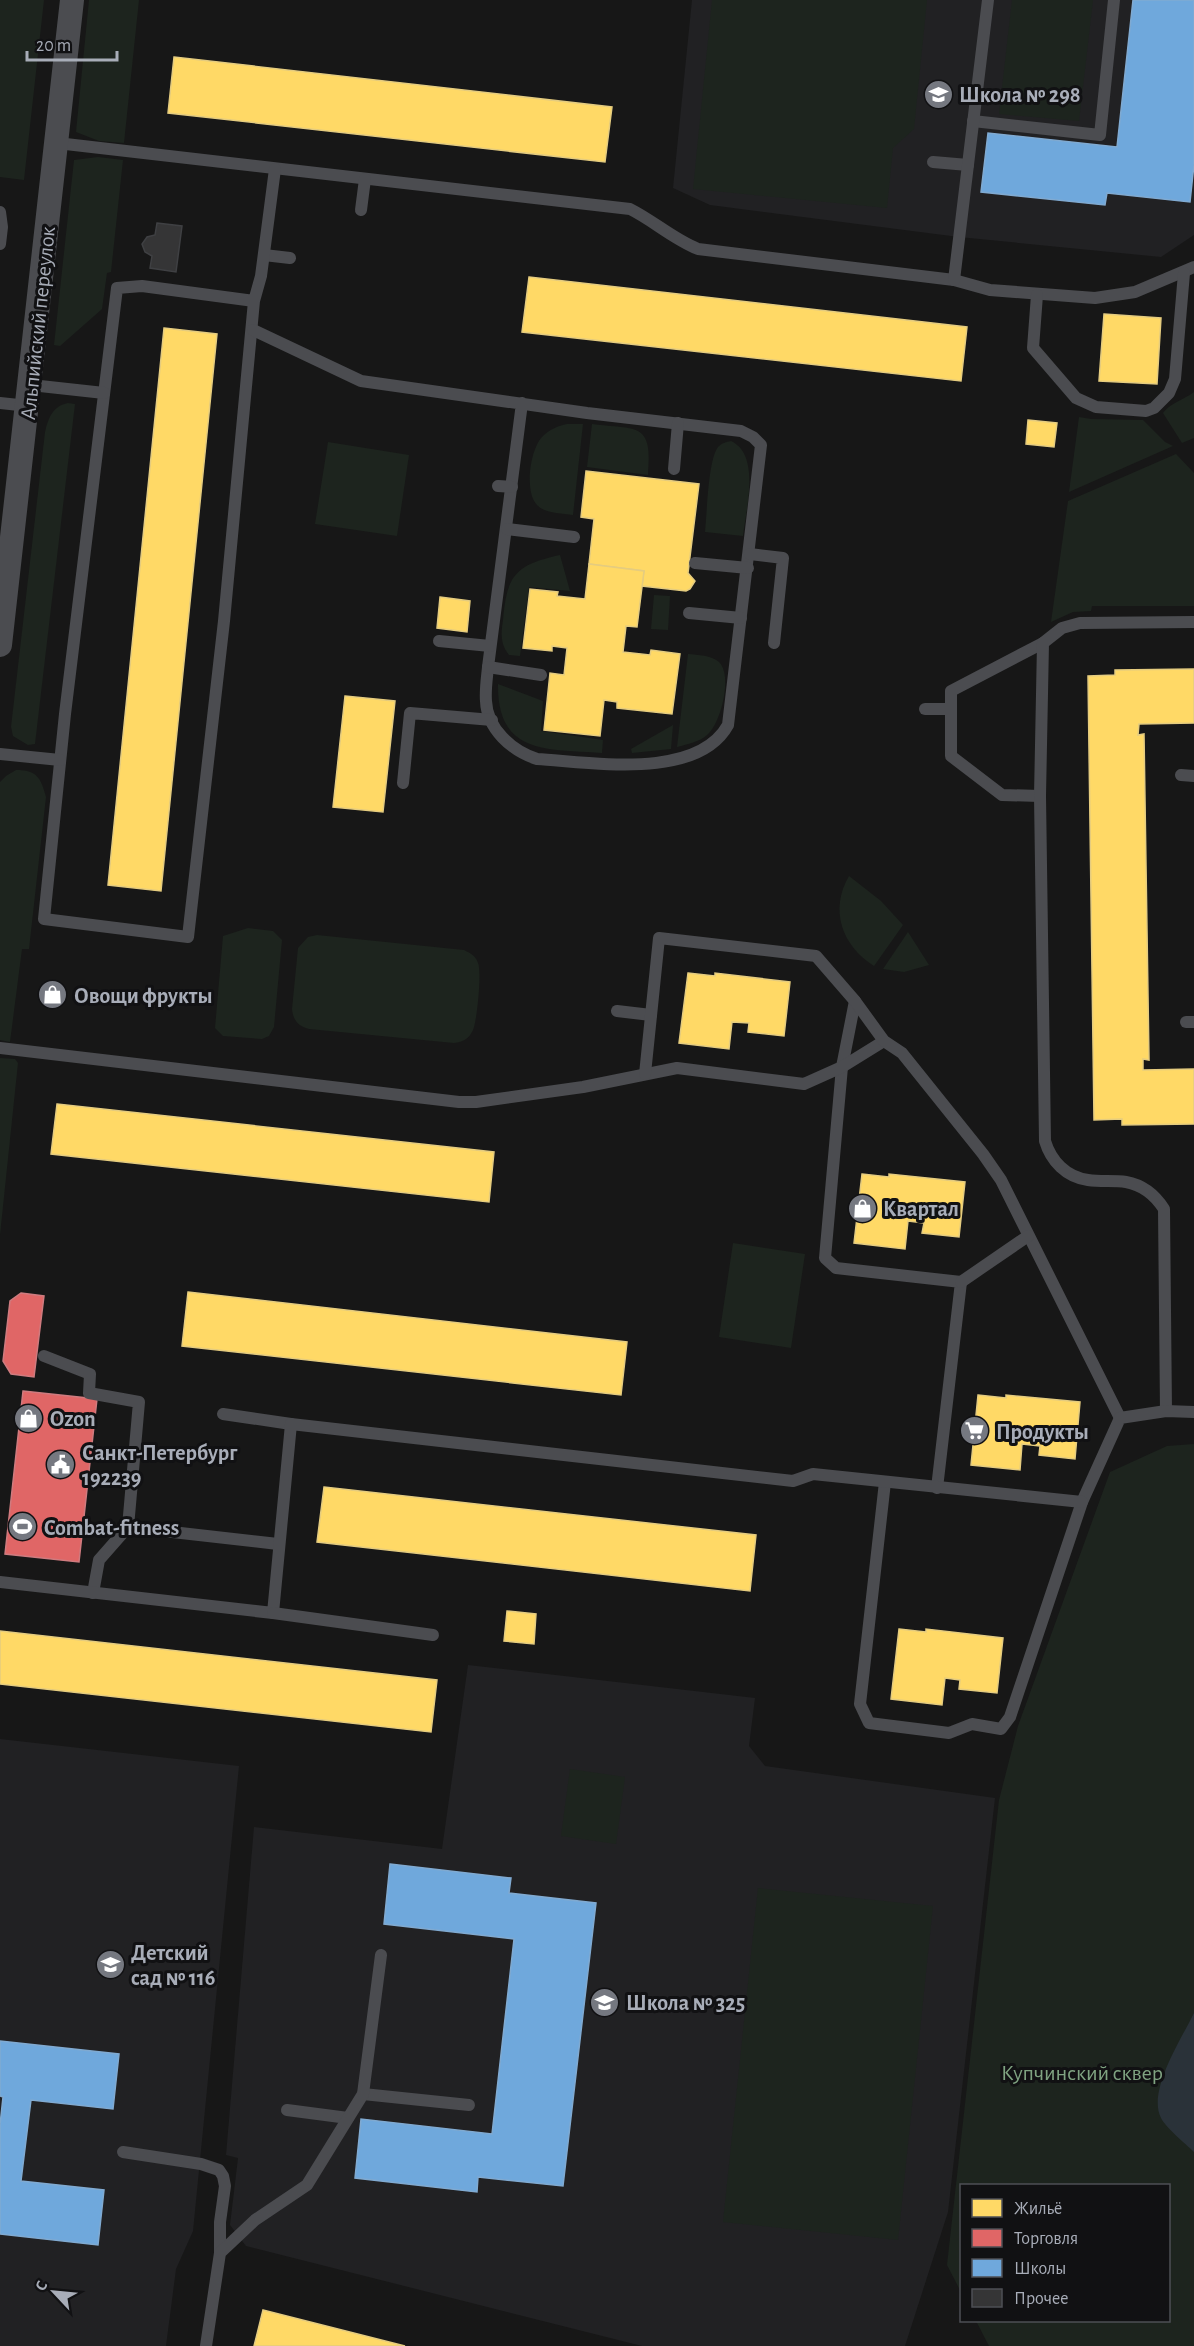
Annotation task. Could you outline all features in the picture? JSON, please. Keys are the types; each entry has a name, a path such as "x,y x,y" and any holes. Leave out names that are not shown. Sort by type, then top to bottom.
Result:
{"street":[{"name":"Альпийский переулок","path":"0,645 72,0"}],"lane":[{"path":"954,280 987,0"},
{"path":"973,122 1100,135 1114,0"},
{"path":"57,143 630,209 679,241 698,249 954,280 990,290 1037,295 1105,297 1135,292 1189,270 1175,379 1161,402 1146,411 1096,407 1076,398 1033,348 1037,295"},
{"path":"933,162 968,165"},
{"path":"254,301 142,286 117,288 60,760 44,919 188,937 224,621 254,301 261,276 275,169"},
{"path":"361,210 365,179"},
{"path":"0,212 2,227 0,244"},
{"path":"264,255 290,258"},
{"path":"253,330 361,381 741,431 753,437 761,446 750,554 728,725 715,743 674,761 633,764 537,759 511,746 499,733 486,703 488,667 522,403"},
{"path":"0,403 29,396 104,393"},
{"path":"674,469 678,423"},
{"path":"498,486 512,488"},
{"path":"507,529 573,537"},
{"path":"750,554 783,558 774,643"},
{"path":"695,563 748,568"},
{"path":"689,613 741,618"},
{"path":"1040,796 1002,795 951,756 951,691 1043,643 1062,628 1080,623 1194,622"},
{"path":"439,641 490,646"},
{"path":"1043,643 1040,796 1045,1141 1053,1159 1061,1169 1087,1180 1127,1182 1143,1187 1156,1197 1164,1209 1166,1411"},
{"path":"488,667 541,675"},
{"path":"925,709 951,709"},
{"path":"403,783 410,713 492,720"},
{"path":"0,754 60,760"},
{"path":"645,1074 659,938 816,956 855,1001 884,1041 902,1053 1001,1180 1120,1418"},
{"path":"855,1001 842,1066 825,1258 836,1268 962,1282 1028,1236"},
{"path":"617,1011 651,1015"},
{"path":"0,1048 459,1102 476,1102 583,1087 677,1068 804,1084 842,1066 884,1041"},
{"path":"937,1488 962,1282"},
{"path":"44,1356 90,1374 89,1393 139,1402 128,1527 99,1560 93,1593"},
{"path":"1120,1418 1166,1411 1194,1412"},
{"path":"223,1414 291,1424 794,1481 813,1474 1082,1502"},
{"path":"885,1482 860,1704 869,1723 949,1733 972,1724 1001,1729 1010,1717 1082,1502 1120,1418"},
{"path":"273,1613 291,1424"},
{"path":"128,1527 278,1544"},
{"path":"0,1582 273,1613 433,1635"},
{"path":"220,2253 255,2220 307,2185 363,2094 381,1954"},
{"path":"363,2094 469,2105"},
{"path":"287,2110 348,2118"},
{"path":"123,2152 192,2163 219,2170 223,2176 225,2186 220,2222 220,2253 206,2346"}],"shaded area":[{"name":"Школа № 298","path":"692,0 1194,0 1194,235 1161,257 959,237 710,205 673,188"},
{"name":"Школа № 325","path":"468,1665 755,1698 749,1746 765,1766 995,1798 948,2212 905,2346 642,2346 246,2246 230,2225 238,2158 226,2155 254,1827 442,1849"},
{"name":"Детский сад № 116","path":"0,1739 239,1766 193,2231 176,2269 166,2346 0,2346"},
{"path":"1194,2013 1194,2152 1163,2122 1158,2107 1162,2080"}],"green space":[{"path":"0,0 44,0 24,180 0,177"},
{"path":"89,0 139,0 124,143 99,141 76,132"},
{"path":"712,0 927,0 914,129 893,148 887,208 693,189"},
{"path":"1012,0 1093,0 1079,121 999,114"},
{"path":"98,157 123,160 111,272 107,273 102,309 60,346 54,345 74,160"},
{"path":"1194,392 1194,438 1182,443 1163,413 1170,406"},
{"path":"68,403 75,404 35,744 28,745 13,736 11,727 45,432 52,413 58,407"},
{"path":"1079,417 1143,420 1165,442 1173,446 1069,492"},
{"path":"567,424 583,424 573,515 554,513 537,505 533,499 530,481 532,460 538,442 551,430"},
{"path":"592,424 639,432 648,445 648,475 587,467"},
{"path":"731,441 740,448 749,470 743,536 705,532 712,463 718,447"},
{"path":"328,442 409,455 397,536 315,524"},
{"path":"1176,454 1194,473 1194,606 1092,606 1091,611 1073,612 1051,622 1068,501"},
{"path":"560,555 570,591 529,587 520,656 509,655 504,647 502,634 507,592 511,582 523,568"},
{"path":"654,595 670,596 668,630 651,629"},
{"path":"688,654 708,657 719,662 725,677 724,699 717,721 707,735 677,747"},
{"path":"498,684 543,701 541,731 603,740 602,753 545,748 529,744 516,736 506,724 500,707"},
{"path":"673,725 671,749 632,753 631,749"},
{"path":"16,770 23,770 37,776 46,797 29,949 22,949 10,1042 0,1040 0,782"},
{"path":"849,876 881,901 903,925 874,966 854,948 842,926 840,902"},
{"path":"248,928 273,931 282,940 274,1027 269,1036 262,1039 223,1036 215,1028 223,936"},
{"path":"908,932 929,965 904,972 883,969"},
{"path":"317,935 464,950 471,954 479,968 479,996 475,1025 470,1036 454,1043 309,1029 302,1026 295,1019 292,1009 298,948 308,937"},
{"path":"0,1058 15,1059 18,1063 0,1235"},
{"path":"733,1243 805,1254 791,1348 719,1337"},
{"name":"Купчинский сквер","path":"1194,1444 1194,2346 989,2346 977,2322 1170,2322 1170,2184 960,2184 960,2290 947,2265 999,1800 1018,1726 1110,1472 1167,1446"},
{"path":"570,1769 625,1777 616,1844 561,1836"},
{"path":"758,1888 933,1906 898,2240 723,2222"}],"building: Жильё":[{"path":"174,57 612,107 605,162 168,113"},
{"path":"529,277 967,327 961,381 522,332"},
{"path":"1104,314 1161,318 1157,384 1099,381"},
{"path":"164,328 217,334 161,891 108,885"},
{"path":"1028,420 1057,423 1054,447 1026,444"},
{"path":"586,471 699,484 688,573 695,581 690,589 686,591 642,586 644,571 589,564 594,519 581,517"},
{"path":"589,564 644,571 637,627 626,626 623,652 650,655 651,650 680,654 672,714 617,708 617,702 604,700 600,736 544,730 550,673 564,675 567,648 552,646 552,651 523,648 530,589 558,592 557,596 585,599"},
{"path":"440,597 470,601 467,632 437,628"},
{"path":"1194,669 1194,723 1139,724 1138,735 1144,734 1149,1060 1143,1059 1143,1070 1194,1069 1194,1124 1122,1125 1122,1119 1094,1120 1088,676 1115,675 1115,670"},
{"path":"345,696 395,701 383,812 333,807"},
{"path":"688,973 715,976 715,973 790,982 784,1036 748,1032 749,1023 732,1022 729,1049 679,1043"},
{"path":"57,1104 494,1152 489,1202 51,1154"},
{"path":"862,1174 889,1177 889,1174 965,1182 959,1237 922,1233 924,1223 908,1221 905,1249 854,1243"},
{"path":"188,1292 627,1342 621,1395 182,1346"},
{"path":"978,1395 1006,1398 1006,1395 1080,1402 1075,1459 1039,1455 1040,1446 1022,1444 1020,1470 971,1465"},
{"path":"324,1487 756,1535 750,1591 317,1542"},
{"path":"507,1611 536,1614 534,1644 504,1641"},
{"path":"899,1629 926,1632 926,1629 1003,1638 997,1693 959,1689 960,1680 945,1678 942,1705 891,1699"},
{"path":"0,1631 437,1680 431,1732 0,1684"},
{"path":"263,2310 405,2346 254,2346"}],"building: Торговля":[{"name":"Овощи фрукты","path":"46,986 62,987 60,1005 44,1003"},
{"path":"21,1293 44,1296 34,1377 11,1374 3,1361 10,1301"},
{"path":"23,1391 97,1399 79,1562 5,1554"}],"building: Школы":[{"path":"1133,0 1194,0 1194,164 1190,202 1107,193 1105,205 981,192 988,133 1117,147"},
{"path":"390,1864 511,1878 509,1893 596,1903 563,2186 478,2177 477,2192 355,2178 361,2119 492,2134 514,1939 384,1924"},
{"path":"0,2041 119,2054 113,2109 31,2100 21,2181 104,2190 98,2245 0,2234 0,2125 3,2097 0,2096"}],"building: Прочее":[{"path":"157,223 182,226 176,272 150,268 152,256 145,252 142,244 147,237 155,235"}],"place":[{"name":"Школа № 298","path":"938,94"},
{"name":"Овощи фрукты","path":"53,995"},
{"name":"Квартал","path":"862,1208"},
{"name":"Ozon","path":"29,1418"},
{"name":"Продукты","path":"975,1431"},
{"name":"Санкт-Петербург 192239","path":"61,1465"},
{"name":"Combat-fitness","path":"23,1527"},
{"name":"Детский сад № 116","path":"110,1965"},
{"name":"Школа № 325","path":"605,2002"}]}
